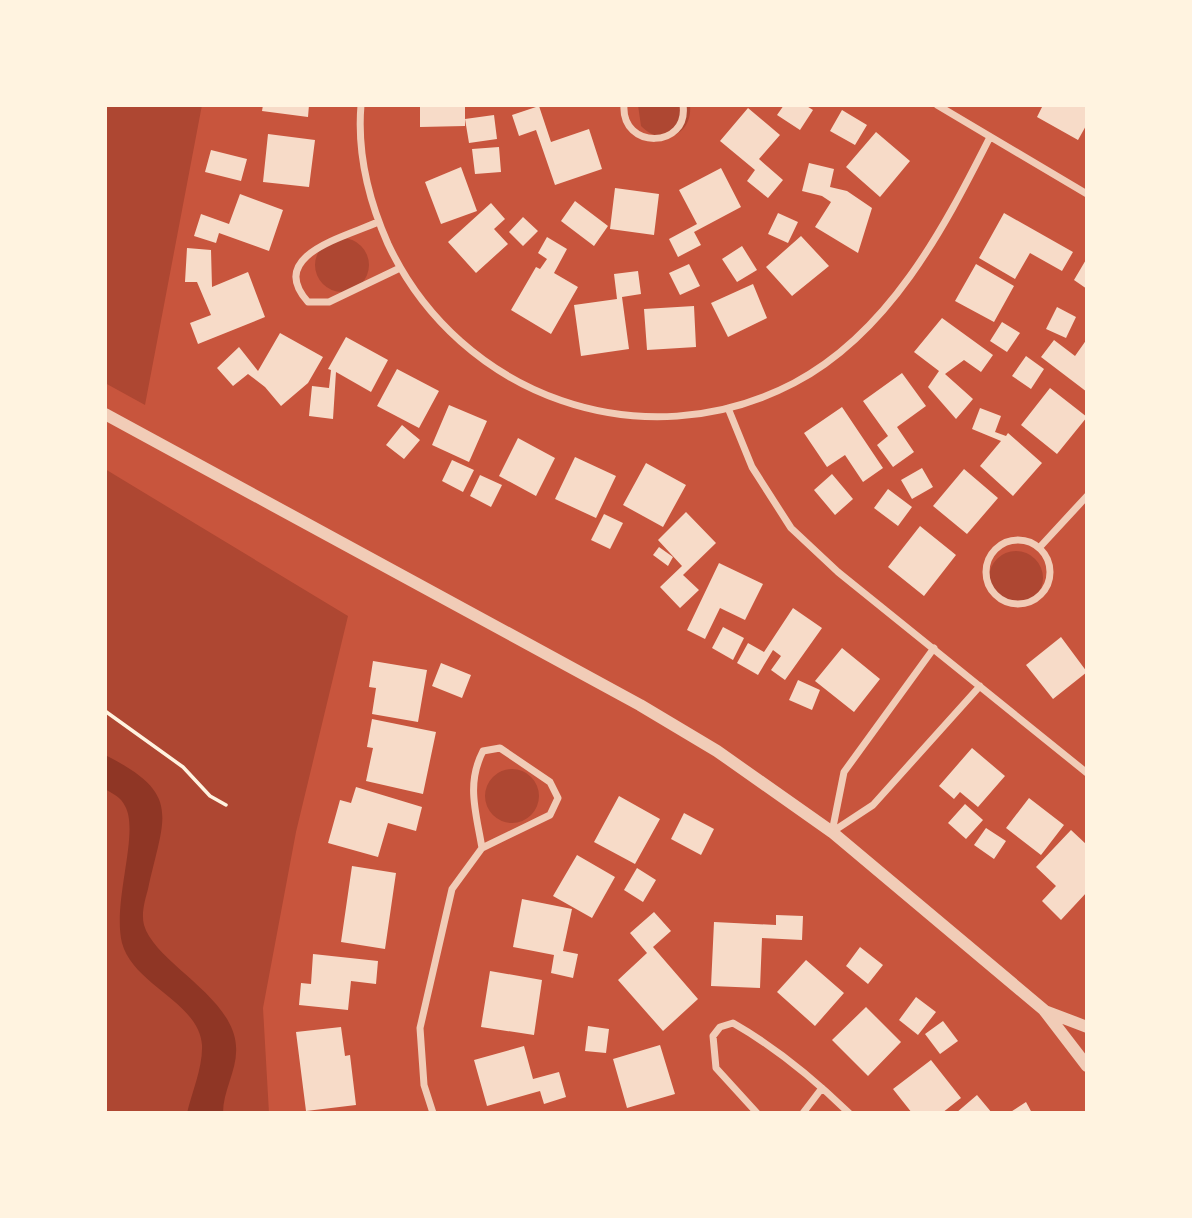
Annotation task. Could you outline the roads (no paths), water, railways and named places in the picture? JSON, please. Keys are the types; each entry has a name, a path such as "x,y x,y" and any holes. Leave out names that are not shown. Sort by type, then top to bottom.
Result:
{"street":[{"path":"361,105 362,151 378,222 400,268 423,303 447,330 484,361 535,391 574,405 615,414 656,417 728,408 795,383 830,361 862,334 889,304 955,207 989,139"},
{"path":"624,105 625,120 631,130 652,140 664,138 674,132 681,123 683,105"},
{"path":"937,105 989,139 1087,194"},
{"path":"378,222 305,255 296,269 298,290 308,302 329,302 400,268"},
{"path":"728,408 752,467 791,528 838,572 1087,774"},
{"path":"105,414 640,705 717,751 832,832 1044,1010 1087,1066"},
{"path":"1039,548 1087,496"},
{"path":"1016,540 1039,548 1050,570 1049,582 1042,593 1032,601 1020,604 1008,603 997,597 986,574 987,562 994,551 1016,540"},
{"path":"832,832 844,772 934,648"},
{"path":"832,832 873,805 980,686"},
{"path":"433,1113 424,1085 420,1028 452,889 482,848 550,815 558,798 550,782 500,748 483,751 474,770 473,790 482,848"},
{"path":"1044,1010 1087,1027"},
{"path":"757,1113 716,1068 713,1036 720,1027 733,1023 755,1035 849,1113"},
{"path":"803,1113 822,1088"}]}
